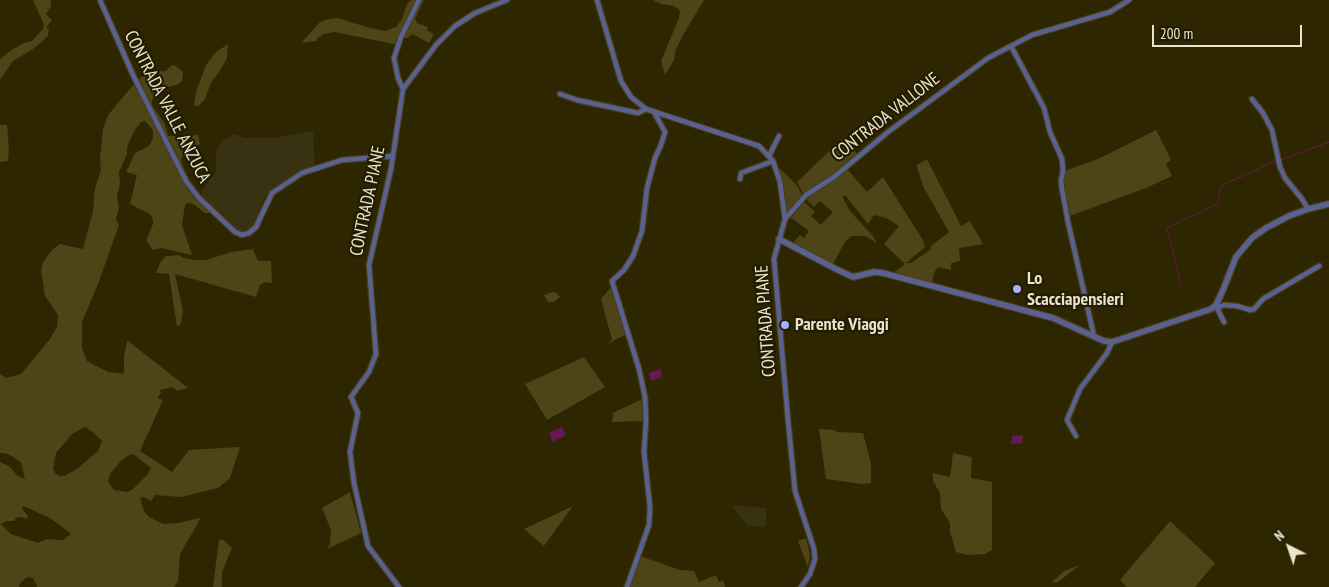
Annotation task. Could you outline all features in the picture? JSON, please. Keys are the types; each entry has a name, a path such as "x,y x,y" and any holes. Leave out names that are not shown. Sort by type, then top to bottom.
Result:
{"street":[{"name":"CONTRADA VALLE ANZUCA","path":"100,0 133,75 186,181 199,198 235,232 242,235 249,234 256,227 272,192 302,173 342,160 393,156"},
{"path":"403,89 398,78 394,58 396,48 420,0"},
{"name":"CONTRADA PIANE","path":"399,587 368,546 354,483 350,452 358,412 351,396 369,372 376,354 369,265 391,170 403,89 436,45 454,26 475,13 507,0"},
{"path":"597,0 621,81 630,97 646,109 759,146 771,159"},
{"name":"CONTRADA VALLONE","path":"785,220 806,195 834,177 888,132 937,98 940,93 969,72 1032,35 1110,12 1129,0"},
{"path":"1011,46 1044,108 1050,132 1062,159 1062,189 1094,336"},
{"path":"560,94 577,100 638,112 646,109"},
{"path":"1252,100 1263,113 1272,130 1280,167 1285,178 1308,209"},
{"path":"627,587 649,525 650,507 644,452 645,397 639,369 612,281 624,270 633,256 642,231 647,188 655,158 665,132 654,112"},
{"path":"740,178 741,173 771,159 779,136"},
{"name":"CONTRADA PIANE","path":"771,159 780,182 785,220 774,259 795,491 814,549 815,559 810,574 800,587"},
{"path":"1224,322 1216,306 1234,262 1249,240 1275,222 1308,209 1329,204"},
{"path":"779,239 853,277 874,272 883,273 1053,318 1112,342 1216,306 1237,306 1250,310 1254,309 1263,299 1319,266"},
{"path":"1076,436 1067,420 1080,389 1112,342"}],"shaded area":[{"path":"33,0 51,0 51,6 46,14 52,20 46,28 49,29 48,36 33,49 13,61 0,80 0,59 13,49 32,41 43,29 44,25"},
{"path":"411,0 424,0 415,19 417,23 428,27 427,30 434,34 429,43 412,34 408,38 404,38 399,44 393,44 335,32 324,34 317,38 317,41 301,43 320,22 329,19 338,18 385,31 391,29 396,27 402,19 407,4"},
{"path":"653,0 704,0 683,35 676,49 674,60 665,75 661,61 679,18 680,11 674,6 661,4"},
{"path":"228,44 227,58 211,83 205,99 198,106 194,105 196,92 206,65 216,52"},
{"path":"172,65 176,66 183,72 182,81 177,85 158,89 152,100 152,105 165,124 168,136 198,135 200,144 185,153 181,158 192,185 191,190 211,213 205,213 193,204 188,203 185,205 182,225 192,255 161,248 153,250 146,240 153,220 150,214 130,204 137,175 126,172 135,153 149,146 153,138 153,131 149,125 145,121 141,122 127,147 127,154 119,172 120,183 117,197 119,208 116,219 119,225 82,322 82,348 87,361 108,372 124,374 124,356 128,341 188,388 177,391 172,387 160,390 161,393 157,398 163,400 140,451 172,472 189,450 240,447 230,478 218,488 181,497 155,495 151,501 144,497 140,498 144,511 149,517 163,524 200,518 180,554 178,581 174,587 37,587 33,578 27,577 21,582 19,587 0,587 0,462 9,466 18,476 25,479 21,462 8,454 0,453 0,374 6,378 21,374 50,339 57,327 58,315 45,296 41,270 43,262 52,250 60,244 83,249 93,211 95,188 101,170 100,159 103,129 108,115 143,76 151,72 165,71","holes":["85,427 102,441 98,451 77,469 64,476 59,476 53,468 56,453 72,434","133,454 151,468 148,474 132,490 127,492 114,490 108,482 110,474 129,455","23,506 50,518 70,533 70,535 63,540 47,539 38,543 11,534 1,524 21,517 27,519 28,516 22,509"]},
{"path":"0,125 7,125 9,150 8,161 0,162"},
{"path":"1156,130 1171,160 1166,164 1172,176 1146,188 1067,217 1062,184 1065,171 1098,159"},
{"path":"313,131 315,166 291,176 270,190 265,196 253,227 247,232 236,230 201,197 203,189 215,173 216,150 222,142 234,134 245,138 275,138"},
{"path":"844,137 858,155 837,173 804,195 797,182"},
{"path":"927,159 961,226 970,221 983,244 959,248 960,261 951,263 951,270 938,267 934,273 932,284 892,274 905,264 884,244 899,226 886,218 874,215 868,224 845,195 843,198 850,211 877,243 865,236 851,236 845,242 832,266 792,244 800,235 804,238 809,231 791,218 804,202 815,212 811,216 821,225 833,212 820,201 814,207 806,199 848,170 867,192 883,177 923,240 925,247 906,263 911,263 930,250 931,246 949,232 924,188 917,168 917,165"},
{"path":"776,165 796,184 803,196 789,212 786,210"},
{"path":"253,249 258,261 271,261 272,283 265,282 260,285 256,297 175,274 183,311 181,324 177,326 169,274 156,273 161,261 166,256 178,255 184,258 206,260 231,252"},
{"path":"612,286 627,334 607,344 612,340 601,299"},
{"path":"553,292 557,293 560,297 554,302 548,302 544,295"},
{"path":"584,357 605,387 547,420 525,384"},
{"path":"660,369 662,377 651,381 649,373"},
{"path":"642,399 644,421 612,422 613,413"},
{"path":"562,427 566,435 553,442 549,433"},
{"path":"819,429 863,433 871,463 871,483 862,484 826,479"},
{"path":"1023,435 1022,443 1011,444 1012,436"},
{"path":"953,453 972,457 971,478 992,482 992,550 985,554 968,555 956,552 950,532 950,523 941,509 940,493 933,481 933,473 950,477"},
{"path":"350,492 361,533 327,549 330,544 331,530 322,508"},
{"path":"731,505 767,508 765,527 748,526"},
{"path":"573,506 544,546 524,529"},
{"path":"1170,521 1215,563 1195,587 1127,587 1120,580"},
{"path":"806,538 810,554 808,568 798,541"},
{"path":"222,539 232,548 222,572 222,587 213,587 219,540"},
{"path":"640,556 680,570 694,571 699,582 716,575 719,582 723,580 725,587 629,587"},
{"path":"1080,565 1058,582 1051,583 1064,571"}],"waterway":[{"path":"1281,160 1329,142"},
{"path":"1181,287 1166,228 1218,204 1221,186 1276,161"}],"place":[{"name":"Lo Scacciapensieri","path":"1017,289"},
{"name":"Parente Viaggi","path":"785,325"}]}
